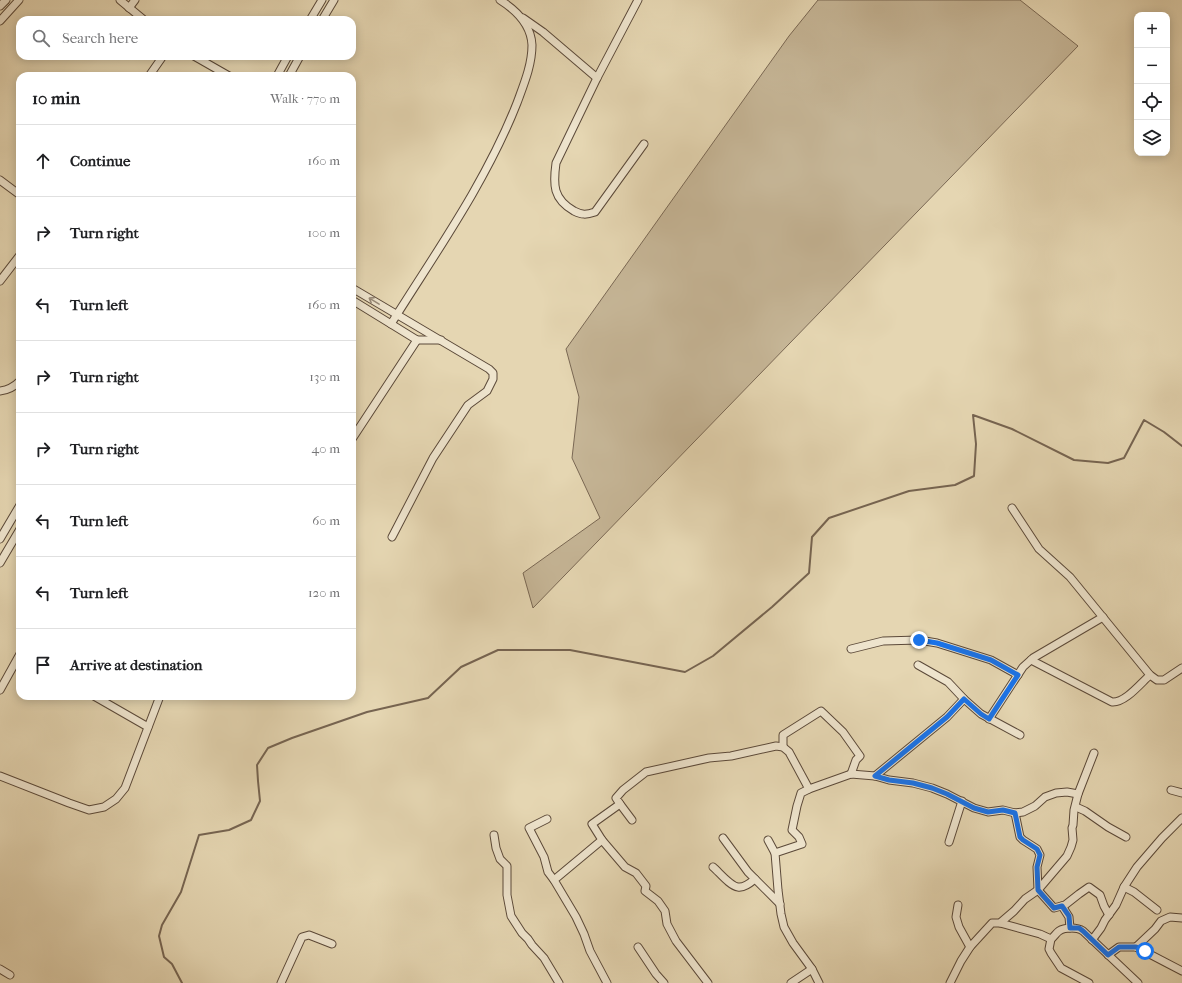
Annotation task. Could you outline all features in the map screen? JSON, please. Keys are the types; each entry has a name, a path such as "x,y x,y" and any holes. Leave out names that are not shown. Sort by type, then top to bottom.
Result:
{"street":[{"path":"0,6 6,0"},
{"path":"0,21 19,0"},
{"path":"120,0 139,16"},
{"path":"129,8 135,0"},
{"path":"312,16 322,0"},
{"path":"324,16 334,0"},
{"path":"391,324 475,192 509,123 530,67 532,44 529,30 512,3 500,0"},
{"path":"638,0 597,78 556,163 554,178 557,195 565,206 582,215 588,215 595,212 644,144"},
{"path":"521,17 543,32 597,78"},
{"path":"152,72 160,60"},
{"path":"201,60 222,72"},
{"path":"278,72 286,60"},
{"path":"290,72 298,60"},
{"path":"0,180 16,192"},
{"path":"0,281 16,265"},
{"path":"356,290 489,368 493,374 493,379 486,391 468,405 433,458 392,537"},
{"path":"356,302 417,340 441,340"},
{"path":"356,433 417,340"},
{"path":"0,391 7,390 16,384"},
{"path":"1012,508 1039,549 1070,577 1150,675 1157,680 1164,680 1182,668"},
{"path":"0,539 16,512"},
{"path":"0,563 16,537"},
{"path":"989,719 1023,667 1031,660 1103,617"},
{"path":"851,649 883,641 919,640 937,643 991,660 1018,675"},
{"path":"1031,660 1112,702 1123,700 1150,675"},
{"path":"0,690 16,663"},
{"path":"918,665 948,682 981,714 1020,735"},
{"path":"875,776 947,717 964,699"},
{"path":"101,700 148,727"},
{"path":"0,776 89,810 104,807 116,799 124,788 158,700"},
{"path":"783,747 783,735 821,712 843,732 860,756 856,760 851,774"},
{"path":"632,820 616,798 623,790 646,772 709,758 731,756 776,746 783,747 789,752 809,789"},
{"path":"1000,923 1025,899 1038,890 1067,856 1071,847 1074,810 1076,807 1078,794 1094,753"},
{"path":"775,853 802,844 800,838 792,830 801,793 851,774 875,776 932,788 974,808 988,812 1003,810 1015,813 1023,812 1036,806 1045,798 1056,793 1067,792 1078,794"},
{"path":"1171,790 1182,793"},
{"path":"949,842 962,801"},
{"path":"620,804 592,824 602,840 625,867 636,873 646,886 645,891 658,901 665,911 667,924 676,942 708,983"},
{"path":"1076,807 1085,811 1126,837"},
{"path":"1015,813 1020,837 1037,849 1040,855 1037,867 1038,890 1054,908 1065,905 1089,888 1100,894 1109,915"},
{"path":"1092,940 1099,932 1116,905 1124,887 1137,867 1162,838 1182,818"},
{"path":"547,819 529,828 544,857 548,872 576,917 590,951 607,983"},
{"path":"494,835 496,848 500,859 507,866 507,895 511,916 522,933 544,958 558,983"},
{"path":"723,838 748,872 780,904"},
{"path":"554,880 602,840"},
{"path":"768,840 775,853 778,890 784,927 793,943 812,969 819,983"},
{"path":"713,866 732,885 738,887 746,885 755,879"},
{"path":"1124,887 1134,892 1157,910"},
{"path":"958,905 956,917 959,927 970,947"},
{"path":"1062,906 1069,916 1070,928"},
{"path":"1136,947 1161,921 1170,917 1182,918"},
{"path":"950,983 970,947 992,923 1000,923 1040,934 1052,939"},
{"path":"1089,983 1061,968 1050,953 1049,949 1052,939 1060,930 1079,928 1138,983"},
{"path":"281,983 302,937 309,935 332,944"},
{"path":"638,946 656,974 664,983"},
{"path":"1108,955 1119,947 1136,947 1182,971"},
{"path":"0,969 10,975"},
{"path":"791,983 812,969"}],"shaded area":[{"path":"818,0 1020,0 1078,46 533,608 523,573 600,518 572,458 579,397 566,349 789,36"}],"waterway":[{"path":"182,983 172,964 164,957 159,936 162,925 181,892 199,835 229,830 251,820 260,801 257,765 268,748 367,712 428,698 461,667 498,650 570,650 685,672 713,656 772,607 809,573 812,537 829,518 909,491 955,485 974,476 976,444 973,415 1012,429 1074,460 1108,463 1124,458 1144,420 1164,432 1182,446"}],"route":[{"path":"919,640 937,643 957,650 976,654 1006,667 1018,675 989,719 964,699 947,717 875,776 932,788 974,808 988,812 1003,810 1015,813 1020,837 1037,849 1040,855 1037,867 1038,890 1054,908 1062,906 1069,916 1070,928 1079,928 1108,955 1119,947 1136,947 1145,951"}]}
